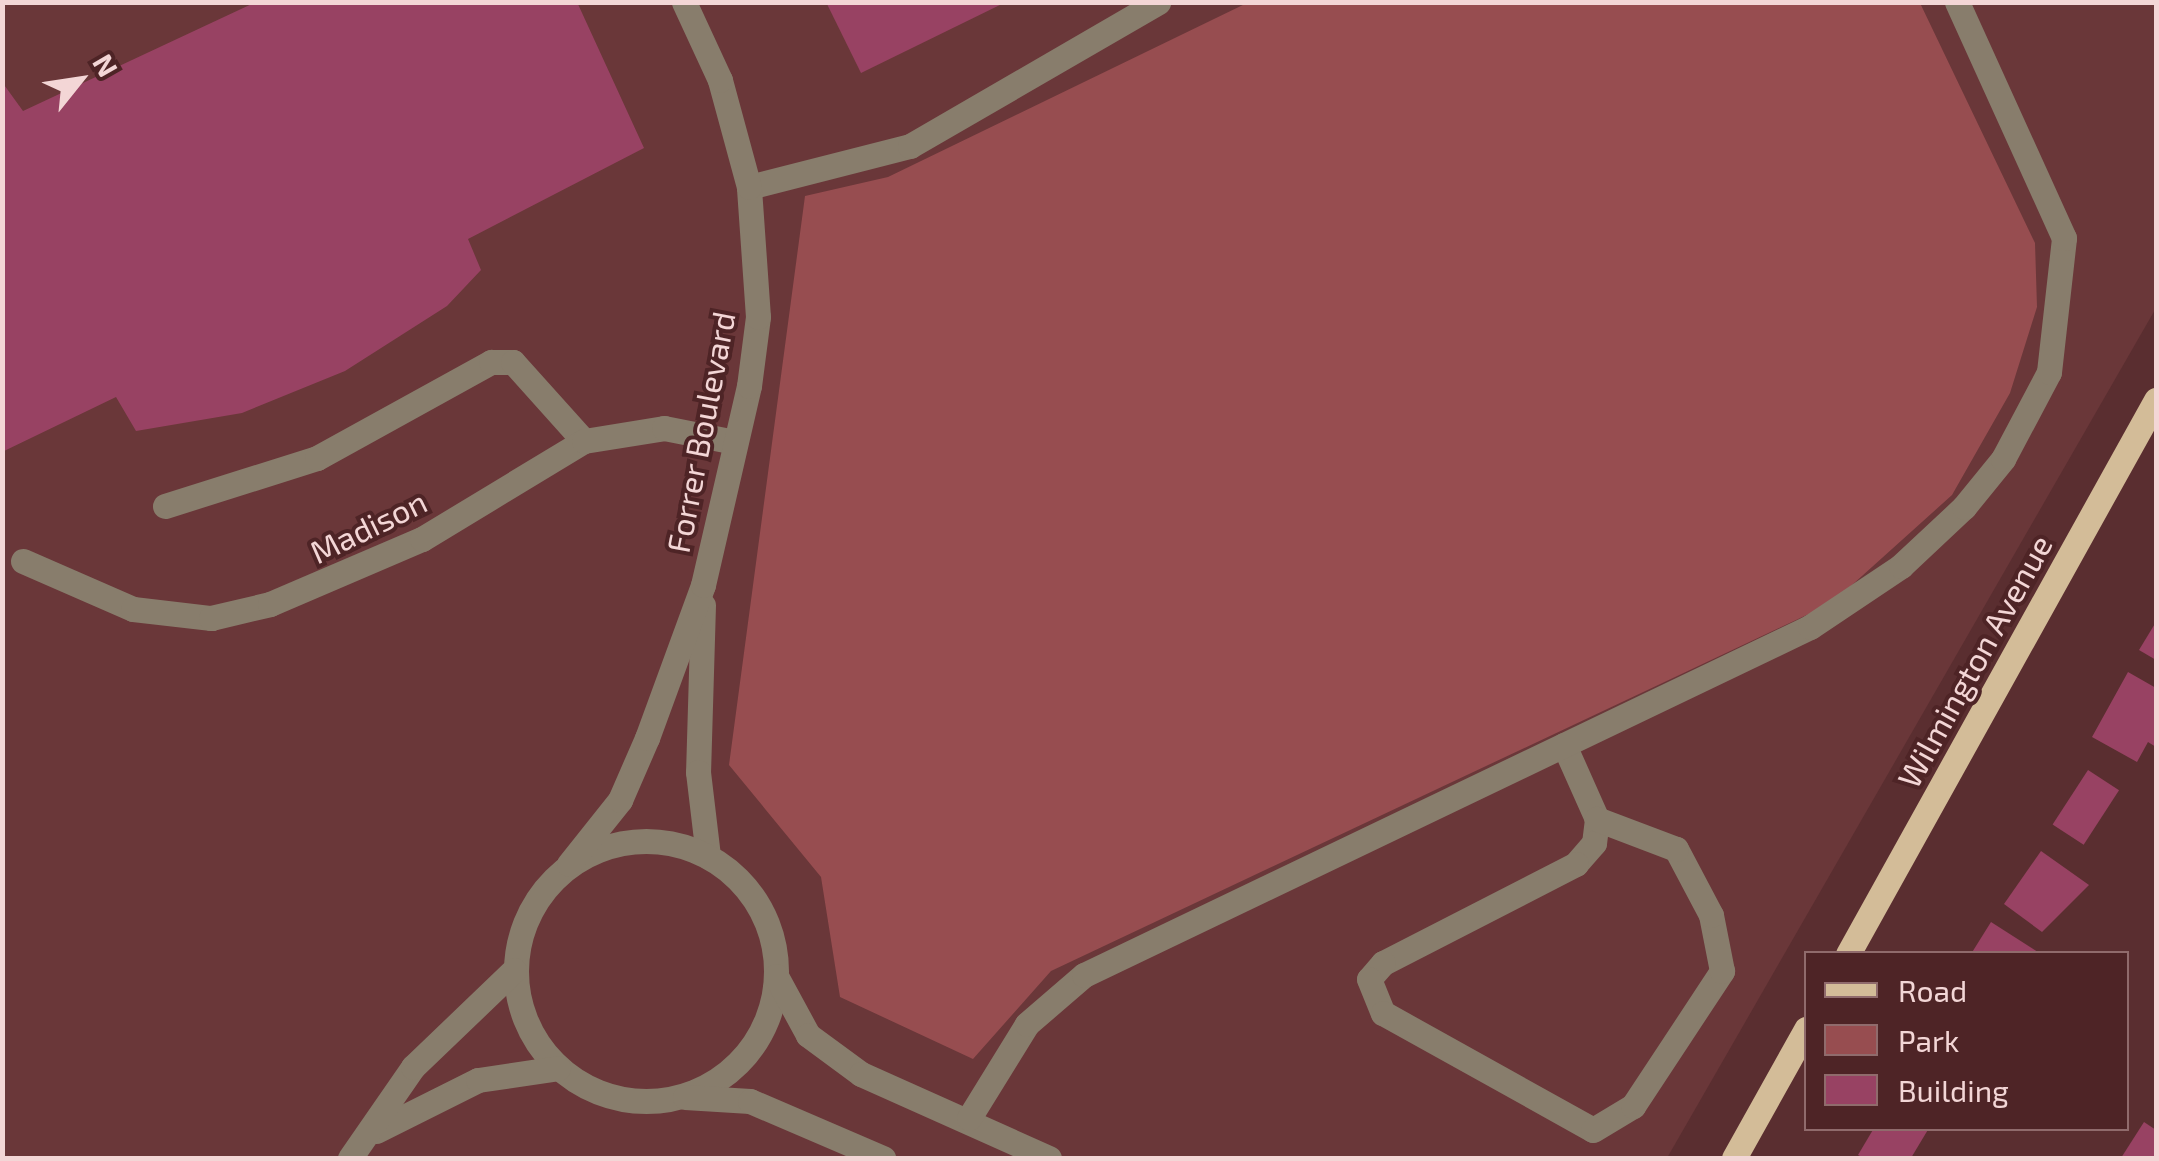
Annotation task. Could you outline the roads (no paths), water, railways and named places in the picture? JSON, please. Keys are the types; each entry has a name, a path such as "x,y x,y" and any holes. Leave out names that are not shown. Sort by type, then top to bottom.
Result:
{"main road":[{"name":"Wilmington Avenue","path":"1850,951 2156,400"},
{"path":"1734,1158 1804,1033"}],"street":[{"name":"Forrer Boulevard","path":"684,2 720,80 750,187 758,317 703,585 698,772 708,856"},
{"path":"750,187 910,146 1158,2"},
{"path":"969,1118 1027,1024 1084,975 1844,608 1964,507 2034,404 2059,318 2064,238 1957,2"},
{"path":"165,506 317,458 491,362 524,371 584,441"},
{"name":"Madison","path":"23,561 134,609 211,618 270,604 406,547 584,441 664,428 730,441"},
{"name":"Forrer Boulevard","path":"703,585 620,800 522,926 514,970 530,1032 558,1068 597,1092 750,1100 883,1158"},
{"path":"1564,745 1597,819 1594,844 1576,864 1383,963 1369,979 1383,1013 1593,1130 1633,1106 1722,971 1711,915 1676,849 1597,819"},
{"name":"Forrer Boulevard","path":"569,864 610,844 655,840 708,856 744,884 768,923 776,976 766,1021 742,1059 680,1097"},
{"path":"350,1158 413,1067 514,970"},
{"name":"Forrer Boulevard","path":"776,976 821,1045 861,1074 969,1118 1048,1158"},
{"path":"368,1136 478,1080 558,1068"}]}
